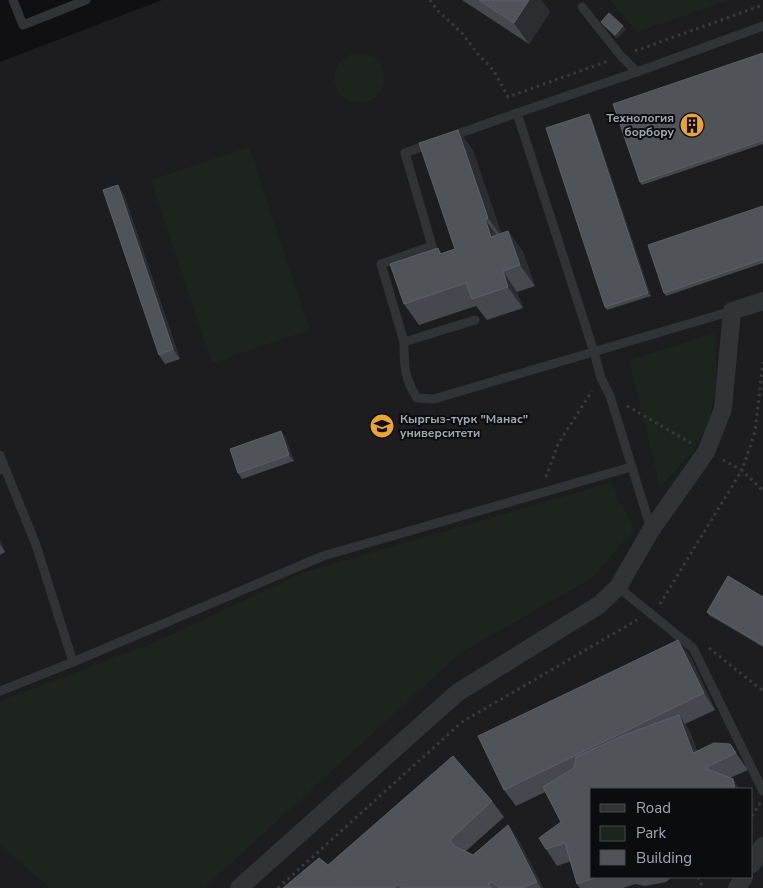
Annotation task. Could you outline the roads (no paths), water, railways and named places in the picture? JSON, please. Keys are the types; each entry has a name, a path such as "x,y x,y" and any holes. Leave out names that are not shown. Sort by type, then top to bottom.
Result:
{"street":[{"path":"239,888 456,693 599,606 618,587 652,530 706,452 723,409 732,311 763,301"},
{"path":"753,862 763,846"}],"lane":[{"path":"13,0 23,25 86,0"},
{"path":"582,6 621,56 637,72"},
{"path":"732,311 434,399 417,398 410,387 404,369 404,342 381,264 432,246 405,153 763,26"},
{"path":"517,113 601,378 610,396 652,530"},
{"path":"404,342 475,320"},
{"path":"0,455 3,469 36,545 73,662"},
{"path":"0,691 323,556 631,467"},
{"path":"618,587 693,648 763,791"}],"place":[{"name":"Технология борбору","path":"692,125"},
{"name":"Кыргыз-түрк \"Манас\" университети","path":"382,426"}]}
